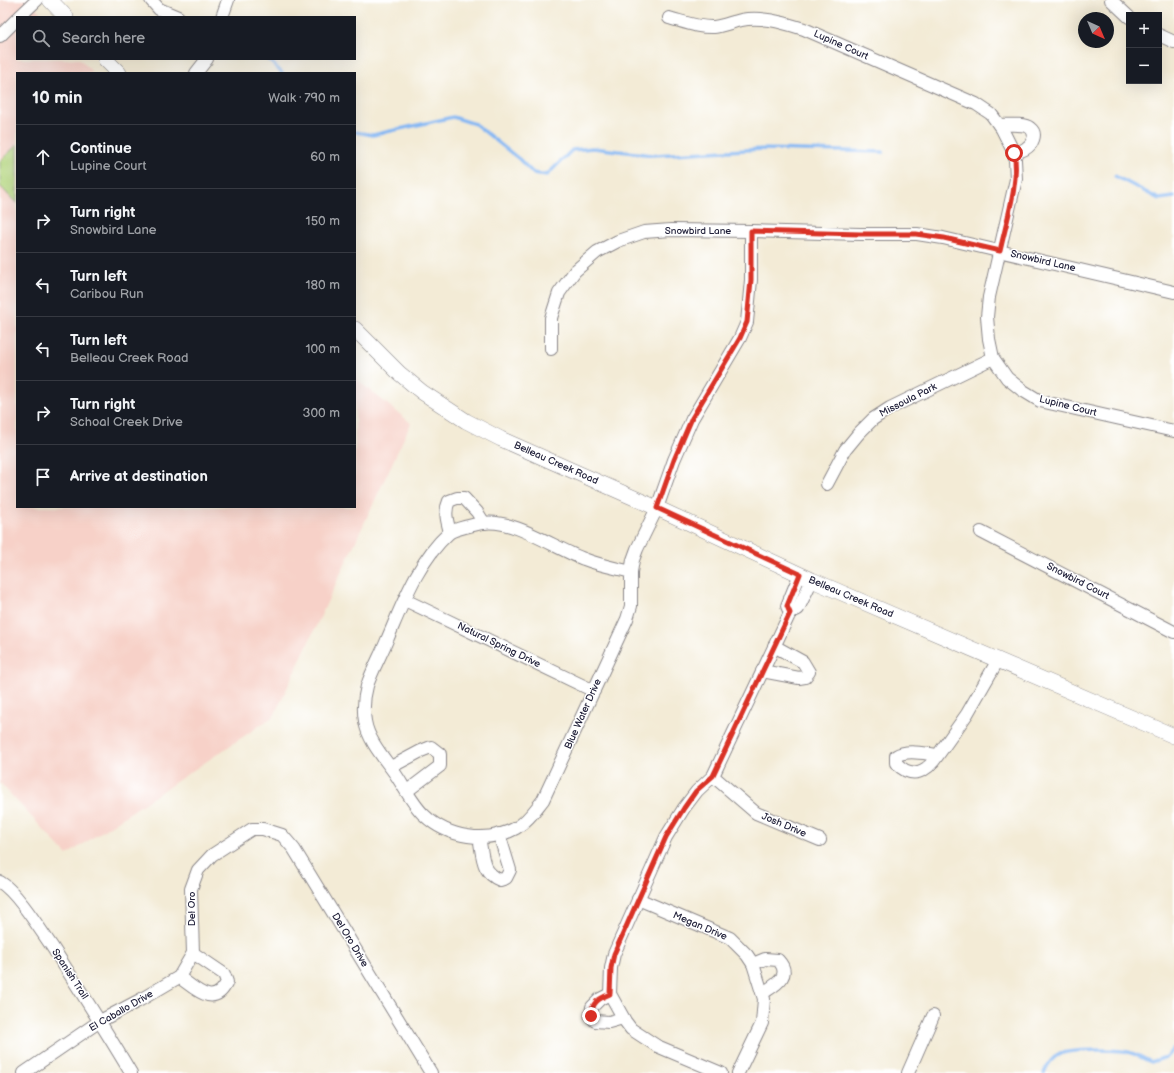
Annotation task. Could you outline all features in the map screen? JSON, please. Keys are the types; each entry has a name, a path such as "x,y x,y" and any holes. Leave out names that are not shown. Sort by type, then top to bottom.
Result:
{"main road":[{"path":"50,0 65,16"},
{"path":"106,60 118,72"},
{"name":"Belleau Creek Road","path":"356,331 399,373 422,392 466,421 501,439 657,508 806,577 1174,736"}],"street":[{"path":"20,16 37,0"},
{"path":"151,0 159,9 176,16"},
{"path":"222,16 228,0"},
{"path":"1111,0 1126,15"},
{"name":"Lupine Court","path":"669,18 708,27 715,27 742,20 763,19 781,22 804,29 976,104 991,114 999,124 1014,153 1016,179 989,297 987,317 989,339 993,358 1007,378 1022,390 1040,401 1174,431"},
{"path":"0,36 16,20"},
{"path":"1162,36 1174,42"},
{"path":"197,72 206,60"},
{"path":"999,124 1019,125 1030,128 1034,134 1034,140 1026,148 1014,153"},
{"name":"Snowbird Lane","path":"551,349 551,318 559,293 576,271 598,252 618,241 644,232 671,230 916,234 944,238 1174,292"},
{"name":"Blue Water Drive","path":"450,532 434,548 423,564 405,600 367,686 364,704 365,722 371,737 424,815 438,826 456,834 480,838 517,828 531,816 543,800 594,691 631,606 631,572 633,560 657,508 674,460 692,418 740,338 747,322 751,280 751,231"},
{"name":"Missoula Park","path":"827,484 845,450 873,419 890,408 993,358"},
{"path":"484,523 477,512 464,498 457,498 449,501 446,508 446,517 450,532 484,523 500,524 517,528 584,559 631,572"},
{"name":"Snowbird Court","path":"981,532 1174,632"},
{"path":"721,1073 657,1046 631,1029 623,1018 610,994 611,968 614,954 670,831 696,791 713,776 790,613 798,609 806,577"},
{"name":"Natural Spring Drive","path":"405,600 594,691"},
{"path":"762,672 799,678 805,677 809,672 803,662 774,646"},
{"path":"938,755 967,714 998,660"},
{"path":"391,767 431,747 440,754 440,766 407,791"},
{"name":"Josh Drive","path":"713,776 756,813 820,840"},
{"name":"Del Oro","path":"182,972 193,953 191,889 198,870 212,855 252,829"},
{"name":"Del Oro Drive","path":"252,829 263,829 282,835 294,849 431,1073"},
{"path":"480,838 484,867 489,874 500,880 506,878 510,870 499,834"},
{"name":"Spanish Trail","path":"0,882 7,886 38,925 132,1073"},
{"name":"Megan Drive","path":"638,899 730,938 747,955 753,964 764,999 762,1023 738,1073"},
{"path":"182,972 204,994 212,997 219,994 223,989 227,982 224,974 193,953"},
{"path":"753,964 765,959 778,960 782,964 784,972 782,979 763,993"},
{"name":"El Caballo Drive","path":"24,1073 100,1021 140,1000 182,972"},
{"path":"610,994 600,999 592,1007 591,1016 595,1021 602,1023 623,1018"},
{"path":"908,1073 933,1016"}],"shaded area":[{"path":"0,0 29,0 43,16 16,16 16,60 81,60 92,72 16,72 16,508 356,508 356,377 362,384 411,423 274,716 67,855 0,783"}],"green space":[{"path":"16,146 16,203 0,186 0,161"}],"waterway":[{"path":"269,60 281,72"},
{"path":"356,132 373,135 453,117 475,124 519,159 533,173 547,175 572,150 593,148 653,155 764,149 883,152"},
{"path":"1115,176 1159,199 1174,197"},
{"path":"1044,1073 1052,1060 1065,1052 1095,1050 1117,1051 1131,1053 1151,1062 1166,1057 1174,1048"}],"route":[{"path":"591,1016 592,1007 600,999 610,994 611,968 614,954 666,837 696,791 713,776 790,613 787,606 800,574 657,508 674,460 692,418 740,338 747,322 751,280 751,231 916,234 944,238 1000,251 1016,179 1014,153"}]}
